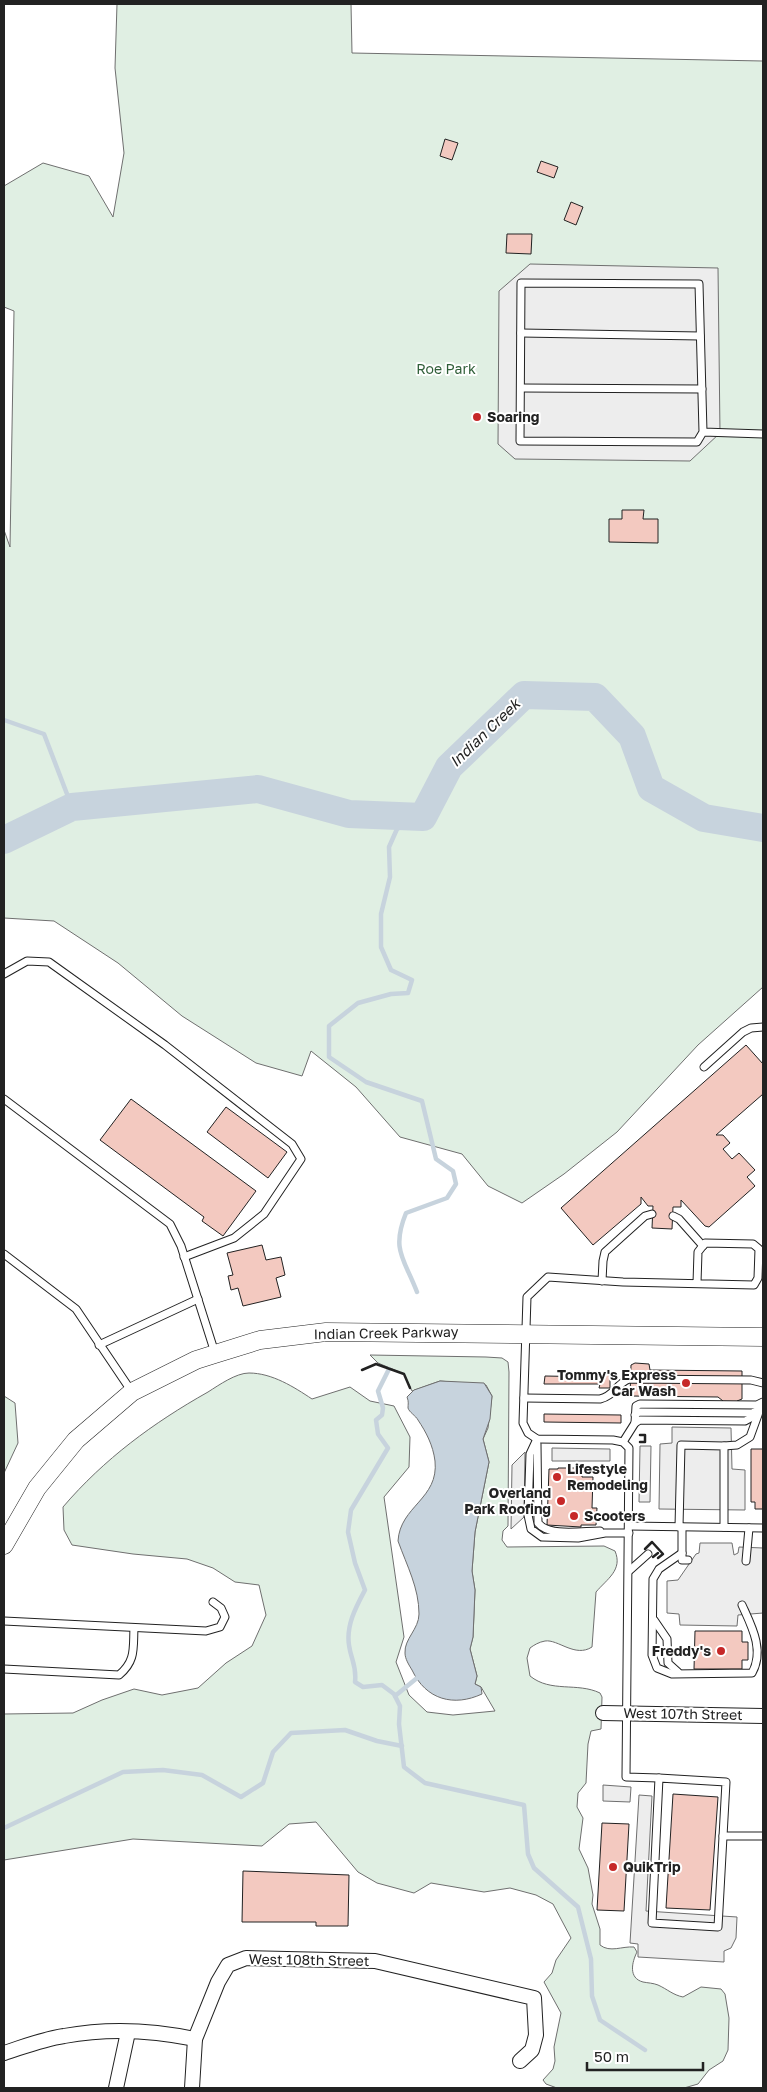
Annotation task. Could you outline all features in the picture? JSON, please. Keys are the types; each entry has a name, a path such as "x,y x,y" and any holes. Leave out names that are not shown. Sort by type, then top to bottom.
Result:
{"street":[{"name":"Indian Creek Parkway","path":"4,1545 37,1488 76,1440 132,1392 196,1360 260,1340 326,1332 763,1337"},
{"name":"West 107th Street","path":"603,1713 763,1716"},
{"name":"West 108th Street","path":"195,2039 218,1982 228,1965 246,1958 375,1961 534,1998 534,2042 532,2050 520,2061"},
{"path":"4,2053 61,2036 96,2031 162,2032 195,2039 192,2088"},
{"path":"116,2088 128,2032"}],"lane":[{"path":"521,282 699,284 703,432 697,442 520,441 521,333 521,282"},
{"path":"521,333 700,336"},
{"path":"520,388 702,389"},
{"path":"703,432 763,434"},
{"path":"4,974 27,961 48,962 165,1045 292,1144 301,1159 264,1214 234,1238 184,1257"},
{"path":"704,1067 743,1032 751,1028 763,1027"},
{"path":"4,1099 170,1224 184,1257 215,1354"},
{"path":"602,1281 603,1261 606,1252 645,1216 652,1214"},
{"path":"673,1216 679,1218 703,1246"},
{"path":"659,1778 652,1923 718,1927 726,1782 659,1778 626,1778 629,1448 623,1442 537,1438 528,1433 523,1423 524,1333 527,1297 548,1277 602,1281 754,1285 758,1278 759,1249 753,1244 706,1243 698,1252 697,1283"},
{"path":"4,1254 76,1309 132,1392"},
{"path":"99,1345 198,1298"},
{"path":"524,1398 600,1399 608,1397 622,1382 629,1379 751,1380 763,1383"},
{"path":"623,1442 635,1423 636,1406 640,1404 756,1405 761,1407"},
{"path":"635,1423 640,1420 745,1421 761,1407"},
{"path":"688,1560 682,1560 681,1446 737,1445 750,1437 761,1407"},
{"path":"537,1438 538,1523 542,1529 552,1531 600,1531 606,1533 681,1527 763,1528"},
{"path":"724,1446 724,1527"},
{"path":"746,1561 749,1528"},
{"path":"682,1553 659,1569 654,1576 652,1656 655,1665 662,1671 684,1674 752,1672 756,1664 756,1634 742,1606"},
{"path":"629,1571 648,1554"},
{"path":"4,1621 206,1631 220,1628 225,1617 220,1608 213,1602"},
{"path":"653,1618 657,1627 666,1636 668,1663 674,1671 684,1674"},
{"path":"4,1669 119,1675 128,1667 133,1654 134,1628"},
{"path":"723,1836 763,1836"}],"green space":[{"name":"Roe Park","path":"117,4 351,4 352,53 763,61 763,987 698,1045 617,1132 564,1174 522,1203 488,1186 462,1154 400,1137 356,1087 311,1051 302,1076 256,1063 182,1016 118,963 54,921 4,918 4,530 10,547 14,311 4,307 4,186 43,163 89,176 113,217 124,153 115,68"},
{"path":"370,1355 486,1357 502,1358 508,1362 508,1526 503,1531 502,1540 507,1547 604,1546 615,1551 617,1564 613,1574 596,1592 592,1647 586,1650 579,1650 545,1641 530,1648 527,1658 530,1676 538,1681 555,1686 591,1690 600,1693 602,1697 601,1729 591,1731 588,1744 586,1783 578,1793 577,1807 583,1818 579,1849 588,1868 593,1895 592,1904 600,1929 600,1945 608,1949 634,1947 637,1952 632,1969 633,1973 638,1980 643,1982 658,1985 683,1997 701,1987 721,1989 725,1994 729,2018 728,2050 723,2061 709,2070 698,2084 684,2088 557,2088 546,2084 543,2080 553,2069 555,2061 554,2047 561,2013 544,1982 552,1973 556,1960 571,1938 553,1904 536,1895 510,1888 484,1892 431,1883 414,1893 377,1883 358,1872 316,1822 289,1824 262,1846 133,1839 4,1860 4,1714 73,1713 134,1689 162,1695 198,1688 226,1663 252,1646 266,1615 259,1585 235,1582 213,1568 187,1559 133,1554 72,1545 64,1530 63,1507 95,1473 130,1443 168,1416 222,1383 239,1375 249,1373 266,1375 290,1385 312,1399 350,1387 370,1401 394,1406 410,1437 409,1467 384,1497 404,1637 396,1662 409,1695 427,1712 453,1715 495,1711 481,1687 475,1684 477,1676 470,1649 473,1637 475,1590 472,1571 475,1532 489,1462 483,1439 488,1428 492,1396 486,1385 440,1381 412,1391 404,1374 378,1363"},
{"path":"4,1396 15,1403 18,1443 4,1473"}],"shaded area":[{"path":"530,264 718,268 720,433 690,461 515,459 498,444 499,291"},
{"path":"440,1381 484,1383 492,1396 490,1419 483,1439 489,1462 475,1532 472,1571 475,1590 473,1637 470,1649 477,1676 475,1684 481,1687 482,1694 461,1700 442,1698 425,1688 408,1664 405,1653 405,1648 417,1624 419,1614 417,1595 412,1577 398,1541 400,1529 405,1519 426,1494 435,1474 433,1450 417,1418 408,1408 407,1397 414,1390"},
{"path":"672,1427 731,1428 732,1469 745,1470 745,1510 659,1509 660,1444 672,1443"},
{"path":"640,1446 651,1446 650,1502 639,1502"},
{"path":"552,1448 610,1449 610,1461 552,1461"},
{"path":"525,1452 524,1517 511,1529 512,1465"},
{"path":"700,1543 732,1543 734,1555 738,1553 739,1547 763,1548 763,1613 738,1615 737,1626 680,1625 679,1614 667,1613 667,1581 678,1580 696,1554 699,1553"},
{"path":"603,1785 631,1787 630,1802 603,1801"},
{"path":"639,1795 652,1796 646,1911 737,1917 736,1938 731,1948 724,1951 724,1962 638,1957 638,1944 630,1943"}],"building":[{"path":"445,139 458,143 452,160 440,156"},
{"path":"541,161 558,167 554,178 537,172"},
{"path":"571,202 583,207 576,225 564,220"},
{"path":"507,234 532,234 531,254 506,253"},
{"path":"622,510 644,510 643,519 658,519 658,543 609,542 609,519 622,519"},
{"path":"746,1045 763,1064 763,1094 716,1135 723,1135 730,1143 723,1149 732,1159 739,1153 755,1170 747,1177 755,1186 709,1227 705,1226 681,1200 681,1207 673,1207 672,1229 652,1228 653,1206 648,1206 641,1197 641,1204 593,1245 561,1208"},
{"path":"131,1099 256,1191 223,1236 202,1221 204,1217 100,1140"},
{"path":"226,1107 287,1152 268,1178 207,1132"},
{"path":"262,1245 266,1260 281,1257 285,1275 276,1278 281,1297 243,1306 238,1288 231,1290 228,1276 233,1275 227,1253"},
{"name":"Tommy's Express Car Wash","path":"635,1363 649,1364 650,1370 742,1371 742,1399 737,1401 737,1424 723,1424 723,1401 718,1397 630,1396 631,1365"},
{"name":"Tommy's Express Car Wash","path":"600,1372 610,1372 610,1388 599,1388 600,1384 544,1384 545,1376 600,1377"},
{"name":"Tommy's Express Car Wash","path":"544,1414 621,1415 621,1423 544,1422"},
{"path":"751,1449 763,1449 763,1509 755,1509 755,1502 751,1502"},
{"path":"582,1468 582,1477 593,1477 592,1508 597,1508 596,1525 581,1525 581,1527 547,1525 549,1469"},
{"name":"Freddy's","path":"695,1631 742,1631 742,1642 748,1642 748,1660 742,1660 742,1669 694,1669"},
{"name":"QuikTrip","path":"673,1794 718,1797 710,1910 666,1908"},
{"name":"QuikTrip","path":"602,1823 629,1824 624,1911 597,1910"},
{"path":"243,1871 349,1875 348,1926 316,1926 316,1922 242,1922"}],"waterway":[{"name":"Indian Creek","path":"4,840 72,807 258,789 349,814 423,817 449,767 524,695 595,697 632,736 651,788 704,818 763,828"},
{"path":"4,720 44,734 72,807"},
{"path":"417,816 397,829 389,847 390,877 381,914 381,947 391,970 412,980 408,993 391,994 358,1003 329,1026 329,1057 366,1082 422,1101 436,1159 453,1171 456,1184 447,1198 406,1213 402,1226 399,1245 401,1254 417,1292"},
{"path":"389,1369 378,1391 383,1408 382,1415 376,1420 378,1434 388,1448 351,1510 348,1532 355,1563 365,1590 352,1616 348,1638 355,1667 355,1682 363,1687 382,1685 394,1694 400,1706 399,1724 404,1767 425,1783 524,1805 528,1854 534,1868 578,1907 591,1959 592,1996 600,2020 645,2050"},
{"path":"395,1696 417,1678"},
{"path":"4,1828 123,1772 163,1770 202,1775 241,1797 263,1783 273,1752 291,1733 345,1730 377,1741 402,1746"}],"wall":[{"path":"362,1370 376,1364 404,1374 410,1388"},
{"path":"640,1435 645,1435 645,1442 640,1442"},
{"path":"645,1549 652,1542 663,1554 658,1558"},
{"path":"653,1557 658,1553"}],"power":[{"path":"763,668 763,700"}],"place":[{"name":"Soaring","path":"477,417"},
{"name":"Tommy's Express Car Wash","path":"686,1383"},
{"name":"Lifestyle Remodeling","path":"557,1477"},
{"name":"Overland Park Roofing","path":"561,1501"},
{"name":"Scooters","path":"574,1516"},
{"name":"Freddy's","path":"721,1651"},
{"name":"QuikTrip","path":"613,1867"}]}
